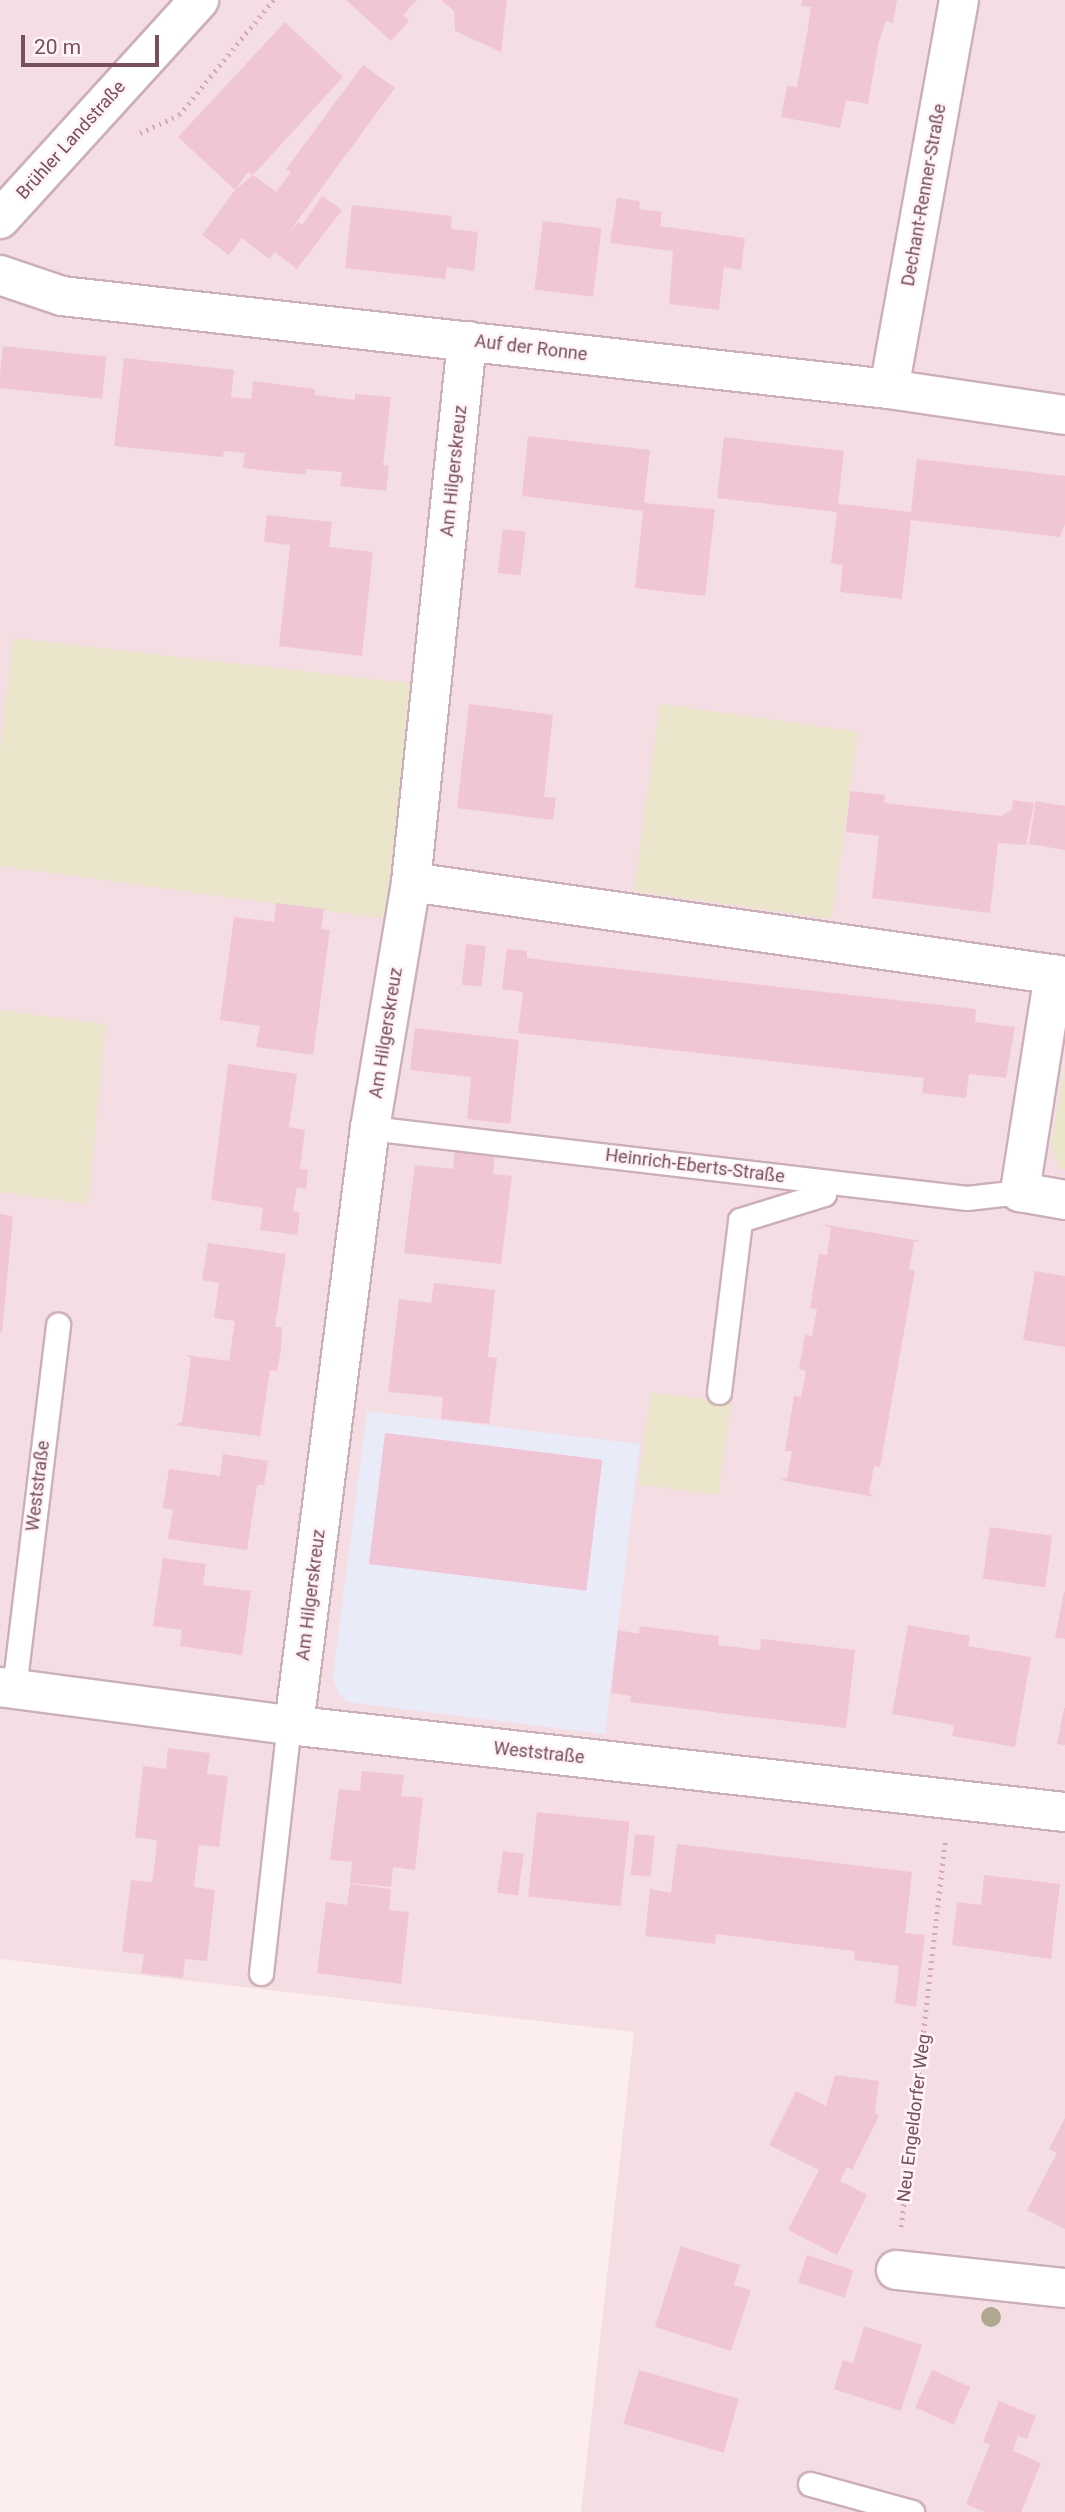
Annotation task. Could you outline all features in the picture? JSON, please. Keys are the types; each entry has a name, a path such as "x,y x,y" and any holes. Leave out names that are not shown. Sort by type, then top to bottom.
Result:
{"street":[{"name":"Brühler Landstraße","path":"0,219 199,0"},
{"name":"Dechant-Renner-Straße","path":"889,389 959,0"},
{"name":"Auf der Ronne","path":"0,275 62,296 889,389 1065,415"},
{"name":"Am Hilgerskreuz","path":"291,1725 370,1128 411,882 467,341"},
{"path":"411,882 1060,975 1020,1192"},
{"name":"Heinrich-Eberts-Straße","path":"1020,1192 1065,1200"},
{"name":"Weststraße","path":"7,1688 291,1725 1065,1812"},
{"path":"896,2270 1065,2288"}],"lane":[{"name":"Heinrich-Eberts-Straße","path":"370,1128 967,1198 1020,1192"},
{"path":"719,1392 740,1220 824,1194 827,1182"},
{"name":"Weststraße","path":"7,1688 58,1325"},
{"path":"261,1973 291,1725"},
{"path":"810,2484 912,2512"}],"path":[{"path":"137,134 179,115 273,0"},
{"name":"Neu Engeldorfer Weg","path":"896,2270 950,1798"}],"shaded area":[{"path":"0,0 1065,0 1065,2512 581,2512 634,2032 0,1959"},
{"path":"13,638 416,684 388,903 380,918 0,866 0,752"},
{"path":"660,704 858,732 832,919 634,891"},
{"path":"0,1010 106,1024 88,1204 0,1192"},
{"path":"1065,1065 1065,1170 1059,1167 1051,1145"},
{"path":"651,1392 731,1403 718,1495 638,1484"},
{"path":"367,1411 640,1444 605,1734 347,1702 338,1692 333,1678"}],"building":[{"path":"346,0 417,0 403,15 409,21 391,41"},
{"path":"441,0 507,0 501,52 455,31 454,11"},
{"path":"802,0 897,0 893,23 886,21 879,41 868,104 846,100 840,128 781,117 787,86 797,87 808,28 811,7 801,6"},
{"path":"285,22 343,77 253,175 248,172 235,190 178,137"},
{"path":"363,65 395,88 284,239 298,222 302,225 322,196 342,210 297,269 275,252 269,259 242,238 229,255 202,235 235,190 253,175 276,192 291,172 286,169"},
{"path":"617,198 640,201 639,209 662,212 660,226 745,238 741,270 724,267 719,310 669,304 673,251 610,243"},
{"path":"352,205 452,216 451,229 478,232 474,271 447,267 445,279 345,268"},
{"path":"543,221 602,228 593,297 535,289"},
{"path":"3,346 106,357 102,399 0,388"},
{"path":"124,358 234,370 231,397 251,399 253,381 315,389 315,395 355,400 355,394 391,397 383,465 389,466 386,491 340,486 342,472 306,469 306,475 243,468 245,453 224,451 223,457 114,446"},
{"path":"528,436 650,450 644,503 715,509 705,596 635,588 643,511 522,496"},
{"path":"724,437 844,451 838,504 911,512 917,459 1065,476 1065,524 1060,537 911,520 902,599 840,592 843,565 831,563 837,512 717,498"},
{"path":"267,515 332,522 329,547 373,552 362,656 279,646 290,545 264,542"},
{"path":"503,529 526,532 520,575 498,573"},
{"path":"469,704 553,715 544,797 556,798 553,820 457,808"},
{"path":"850,791 885,795 884,803 1001,816 1012,810 1013,800 1034,803 1026,845 998,843 990,913 872,898 879,836 846,832"},
{"path":"1036,801 1065,806 1065,850 1029,844"},
{"path":"276,903 324,909 321,929 330,930 313,1055 256,1047 260,1026 220,1020 234,917 274,922"},
{"path":"466,944 486,946 482,987 462,985"},
{"path":"507,949 527,951 527,958 566,963 976,1009 975,1022 1015,1027 1006,1078 969,1074 966,1098 922,1093 924,1078 518,1033 523,992 502,989"},
{"path":"415,1028 519,1040 510,1124 467,1119 471,1077 410,1070"},
{"path":"228,1064 297,1074 289,1127 305,1130 300,1169 308,1170 306,1189 297,1187 293,1211 300,1213 297,1235 260,1230 263,1208 211,1200"},
{"path":"455,1149 495,1154 493,1174 512,1176 501,1264 404,1253 415,1165 453,1169"},
{"path":"0,1214 13,1216 2,1332 0,1332"},
{"path":"822,1224 921,1241 914,1242 909,1270 915,1270 880,1467 874,1466 869,1493 875,1497 780,1480 787,1478 792,1451 785,1451 794,1396 801,1397 806,1371 799,1369 805,1335 812,1336 817,1309 810,1308 819,1254 827,1255 831,1228"},
{"path":"208,1243 286,1254 275,1327 282,1327 281,1350 277,1371 270,1370 260,1436 175,1425 182,1422 191,1358 185,1355 229,1361 235,1321 214,1318 219,1283 202,1280"},
{"path":"1035,1271 1065,1276 1065,1347 1023,1340"},
{"path":"434,1283 495,1290 488,1357 497,1358 489,1424 441,1419 443,1397 388,1392 399,1299 431,1303"},
{"path":"385,1433 602,1460 586,1591 369,1564"},
{"path":"223,1454 268,1461 264,1485 257,1485 247,1550 168,1539 173,1510 163,1508 169,1469 220,1476"},
{"path":"990,1527 1052,1536 1045,1587 983,1578"},
{"path":"163,1558 206,1564 203,1585 251,1591 242,1655 180,1646 182,1630 153,1626"},
{"path":"1065,1592 1065,1639 1055,1638"},
{"path":"908,1625 970,1636 968,1646 1031,1657 1015,1747 952,1736 954,1725 892,1714"},
{"path":"640,1626 719,1636 718,1645 760,1650 761,1639 855,1650 846,1728 630,1702 631,1696 611,1693 618,1630 639,1634"},
{"path":"1065,1708 1065,1745 1057,1744"},
{"path":"168,1748 210,1753 207,1774 228,1776 219,1847 199,1845 194,1887 215,1890 207,1961 185,1959 183,1978 141,1973 144,1954 122,1952 131,1880 152,1882 155,1861 157,1840 135,1837 143,1766 166,1769"},
{"path":"362,1771 404,1775 401,1796 423,1798 415,1870 393,1867 391,1887 350,1883 352,1862 330,1860 339,1789 360,1791"},
{"path":"537,1812 629,1822 621,1906 528,1897"},
{"path":"635,1834 655,1836 651,1877 631,1875"},
{"path":"677,1844 912,1872 905,1933 925,1935 916,2007 895,2003 899,1966 854,1960 855,1951 716,1934 715,1944 645,1936 650,1889 671,1893"},
{"path":"503,1851 524,1854 518,1896 497,1893"},
{"path":"984,1875 1060,1884 1051,1959 952,1945 957,1902 981,1905"},
{"path":"350,1884 391,1889 389,1910 409,1912 401,1984 317,1973 326,1902 347,1905"},
{"path":"835,2075 879,2081 875,2113 879,2116 852,2170 847,2167 840,2181 867,2195 837,2255 788,2230 819,2170 769,2145 796,2091 826,2106"},
{"path":"1065,2118 1065,2229 1027,2210 1057,2153 1049,2149"},
{"path":"681,2246 740,2265 734,2285 751,2290 731,2351 655,2327"},
{"path":"807,2255 854,2270 845,2298 798,2283"},
{"path":"864,2326 922,2345 901,2411 834,2389 843,2360 853,2363"},
{"path":"639,2370 739,2399 724,2452 624,2424"},
{"path":"932,2370 970,2387 954,2425 915,2407"},
{"path":"999,2401 1036,2416 1027,2439 1018,2436 1013,2451 1041,2463 1021,2512 985,2512 966,2504 990,2444 983,2442"}]}
